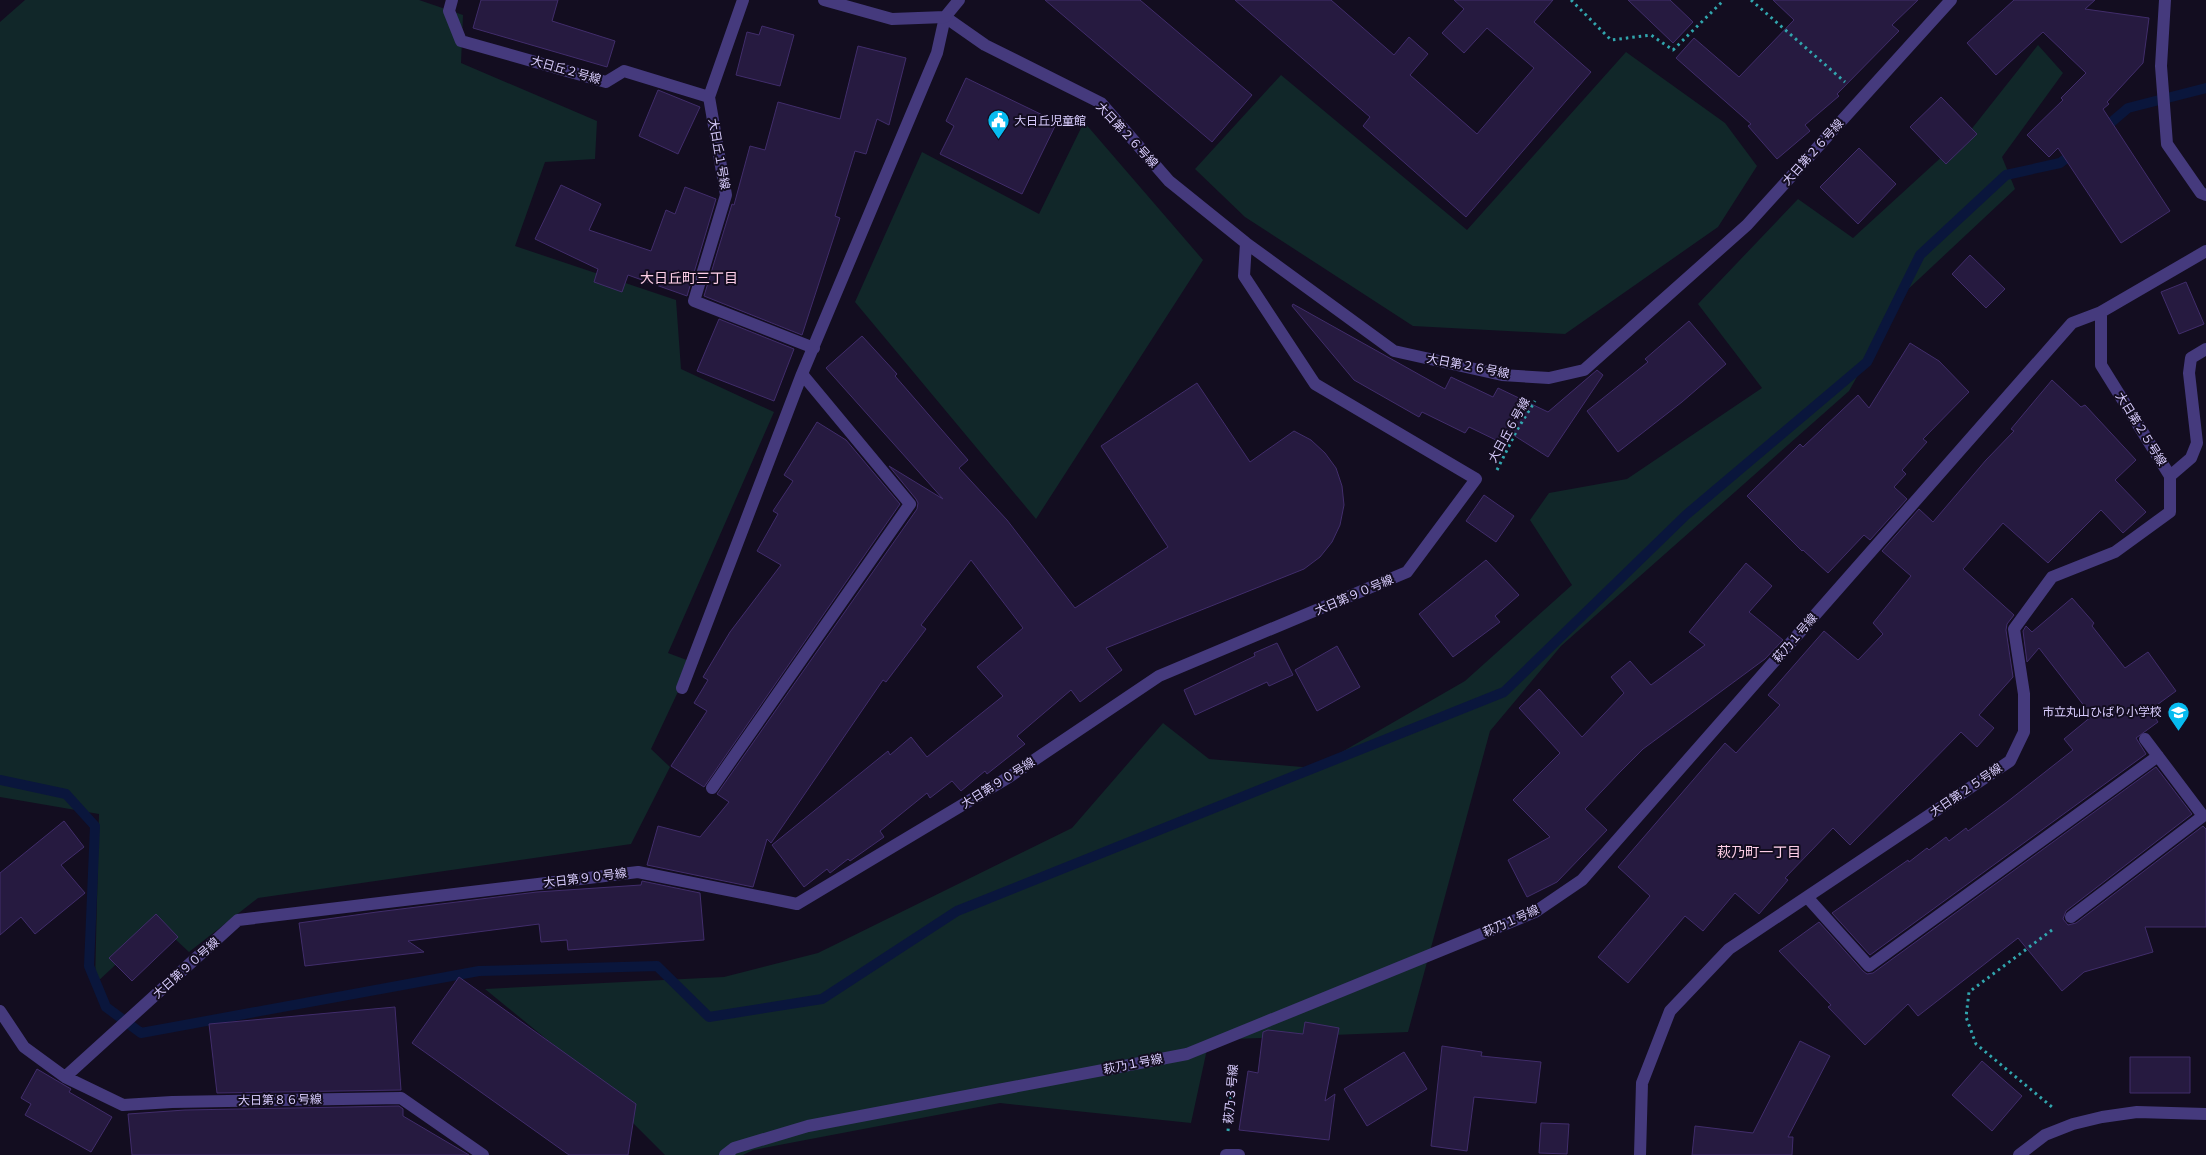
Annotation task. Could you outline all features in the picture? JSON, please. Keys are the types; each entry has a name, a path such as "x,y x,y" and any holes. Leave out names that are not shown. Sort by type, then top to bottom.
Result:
{"street":[{"name":"大日丘２号線","path":"452,0 448,11 461,41 606,82 624,71 709,97"},
{"name":"大日丘１号線","path":"743,0 709,97 726,195 694,301 814,348"},
{"path":"824,0 892,19 945,16"},
{"path":"682,688 802,374 937,53 945,16 959,0"},
{"name":"大日第２６号線","path":"945,16 985,45 1101,103 1169,181 1246,243 1394,351 1502,375 1549,378 1584,370 1747,224 1951,0"},
{"path":"2165,0 2161,76 2167,144 2201,193 2206,195"},
{"path":"1246,243 1244,276 1315,384 1476,479"},
{"path":"2101,312 2206,251"},
{"name":"大日第２５号線","path":"1640,1155 1642,1083 1670,1011 1729,949 2010,761 2024,732 2024,694 2014,628 2052,577 2115,552 2170,512 2170,476 2150,440 2101,365 2101,312"},
{"name":"萩乃１号線","path":"725,1155 734,1148 808,1126 1187,1054 1534,912 1582,880 2072,323 2101,312"},
{"path":"2170,476 2191,458 2197,443 2189,373 2191,358 2206,349"},
{"path":"712,788 910,504 802,374"},
{"name":"大日第９０号線","path":"65,1077 238,920 638,872 797,904 1009,778 1159,676 1407,572 1476,479"},
{"path":"2070,916 2203,816 2145,739"},
{"path":"1807,897 1869,966 2158,756"},
{"name":"大日第８６号線","path":"0,1011 24,1047 65,1077 123,1105 401,1098 483,1155"},
{"path":"2019,1155 2045,1136 2074,1124 2102,1117 2138,1112 2206,1114"}],"path":[{"path":"1571,0 1611,40 1651,35 1673,50 1724,0"},
{"path":"1751,0 1862,98"},
{"name":"大日丘６号線","path":"1476,479 1497,471 1516,430 1549,378"},
{"path":"2070,916 1969,992 1966,1017 1976,1044 2074,1124"},
{"name":"萩乃３号線","path":"1230,1155 1237,1034"}],"green space":[{"path":"25,0 419,0 463,15 461,63 597,121 595,159 545,162 515,246 676,300 681,369 774,412 668,653 692,662 651,749 670,767 631,844 258,898 189,952 159,924 95,984 99,814 0,797 0,22"},
{"path":"2038,45 2063,73 2002,157 2015,189 1904,293 1849,391 1561,646 1490,731 1408,1032 1209,1040 1191,1123 1000,1103 753,1150 743,1155 665,1155 561,1051 485,989 724,977 818,953 1072,828 1163,723 1209,759 1314,768 1465,681 1572,585 1530,520 1549,493 1627,479 1762,388 1698,304 1798,199 1853,238 1970,131"},
{"path":"1626,52 1725,123 1757,166 1718,227 1565,334 1413,326 1245,217 1195,169 1281,75 1467,230"},
{"path":"1084,122 1203,260 1036,519 855,302 922,152 1039,214"}],"building":[{"path":"481,0 558,0 552,21 615,41 607,67 473,28"},
{"path":"1045,0 1140,0 1252,95 1212,142"},
{"path":"1235,0 1331,0 1394,55 1409,37 1428,54 1410,75 1477,134 1534,68 1487,28 1464,53 1442,33 1464,9 1454,0 1553,0 1534,22 1591,72 1466,217 1363,126 1370,117"},
{"path":"1628,0 1670,0 1693,22 1673,43"},
{"path":"1773,0 1918,0 1892,25 1899,31 1837,94 1839,96 1805,125 1810,131 1777,159 1748,126 1751,124 1676,58 1694,38 1739,77 1794,20"},
{"path":"2014,0 2095,0 2085,9 2149,18 2143,63 2107,102 2109,104 2103,109 2170,211 2121,243 2058,148 2049,157 2027,135 2063,100 2061,98 2086,73 2043,32 1996,75 1967,43"},
{"path":"762,26 794,35 780,86 736,75 747,32 759,35"},
{"path":"858,46 906,58 889,125 877,119 866,154 855,151 835,216 840,218 802,335 704,296 732,204 734,205 750,146 765,150 778,102 840,119"},
{"name":"大日丘児童館","path":"966,78 1057,122 1022,194 940,154 954,126 946,121"},
{"path":"658,90 700,107 678,154 639,136"},
{"path":"1941,97 1977,134 1946,164 1910,127"},
{"path":"1859,148 1896,184 1858,224 1820,187"},
{"path":"561,185 601,204 589,230 651,251 666,210 675,214 685,187 716,199 687,296 628,275 622,292 594,282 598,269 535,239"},
{"path":"1970,255 2005,289 1986,308 1952,274"},
{"path":"2186,282 2204,324 2179,334 2161,292"},
{"path":"1293,304 1445,389 1451,377 1493,397 1498,388 1548,412 1597,370 1603,375 1548,457 1507,431 1502,443 1469,427 1465,433 1422,412 1419,417 1354,380 1292,306"},
{"path":"719,319 794,349 774,401 697,371"},
{"path":"1689,321 1726,364 1682,402 1618,452 1587,411 1648,362 1645,359"},
{"path":"862,336 897,374 895,376 968,460 959,468 1007,520 1075,608 1168,547 1101,446 1197,383 1250,462 1294,431 1311,440 1325,453 1336,468 1342,486 1344,505 1340,525 1332,542 1320,557 1304,569 1106,648 1122,670 1080,702 1071,690 1017,736 1025,744 987,774 985,771 961,791 952,781 930,798 927,793 880,831 884,837 850,861 848,859 830,873 827,869 804,887 772,845 888,751 890,755 911,737 927,757 1003,696 977,667 1023,628 971,560 921,625 926,629 886,682 883,680 771,843 767,839 753,887 647,865 658,826 700,837 729,802 717,794 917,509 918,503 916,499 889,466 943,499 826,368"},
{"path":"1910,343 1939,361 1969,392 1923,439 1927,442 1902,470 1906,474 1894,487 1907,499 1870,540 1864,535 1828,573 1802,551 1747,496 1800,444 1803,447 1858,395 1869,408"},
{"path":"2052,380 2081,407 2085,405 2136,460 2115,480 2146,512 2123,533 2101,510 2048,563 2003,523 1963,569 2014,615 2007,624 2006,630 2013,677 1979,715 1994,728 1977,747 1961,732 1850,845 1833,828 1785,878 1788,880 1759,914 1735,893 1703,931 1685,916 1628,983 1598,957 1650,896 1618,867 1725,743 1736,753 1780,705 1768,695 1824,631 1858,660 1883,634 1873,623 1911,576 1882,551 1919,509 1933,522 1986,460 2014,431 2011,429"},
{"path":"817,422 846,440 900,504 704,787 671,766 707,711 694,703 708,680 703,677 730,632 781,565 757,551 778,514 773,511 793,481 784,475"},
{"path":"1484,495 1514,516 1496,542 1466,521"},
{"path":"1486,560 1519,595 1495,616 1500,622 1453,657 1419,614"},
{"path":"1746,563 1772,586 1749,612 1783,640 1765,659 1643,749 1619,773 1585,809 1607,830 1557,882 1527,897 1508,860 1550,837 1513,800 1560,753 1519,708 1539,689 1582,737 1624,693 1611,677 1630,661 1651,685 1705,645 1689,632"},
{"path":"2072,598 2094,623 2092,626 2125,668 2148,652 2176,691 2150,710 2158,722 2136,738 2146,754 1870,955 1832,913 1927,848 1929,850 1946,837 1949,841 1966,828 1968,831 2073,750 2064,739 2092,716 2039,648 2027,662 2023,631 2026,626 2032,632"},
{"path":"1277,643 1293,675 1269,686 1267,682 1195,715 1184,690 1255,656 1254,653"},
{"path":"1337,646 1360,687 1317,711 1295,670"},
{"path":"2156,767 2192,814 2066,911 2063,919 2068,925 2076,923 2203,826 2206,829 2206,927 2145,927 2153,952 2084,972 2062,991 2018,938 1918,1016 1908,1004 1865,1045 1828,1007 1831,1005 1779,951 1819,922 1863,971 1867,974 1873,973"},
{"path":"64,821 84,847 61,865 85,893 35,934 21,917 0,935 0,873"},
{"path":"642,881 700,893 704,940 568,950 567,940 541,942 539,924 408,941 424,952 305,966 299,923 537,892 641,885"},
{"path":"156,914 178,937 132,981 109,958"},
{"path":"459,977 636,1104 628,1155 569,1155 412,1043"},
{"path":"395,1007 401,1090 217,1093 209,1024"},
{"path":"1305,1022 1339,1028 1325,1101 1335,1094 1329,1140 1239,1130 1248,1071 1258,1073 1263,1032 1268,1030 1303,1034"},
{"path":"1800,1041 1830,1056 1788,1137 1793,1137 1792,1155 1692,1155 1695,1126 1753,1133"},
{"path":"1442,1046 1482,1052 1481,1056 1541,1062 1536,1103 1474,1097 1467,1151 1431,1146"},
{"path":"1404,1052 1427,1089 1367,1126 1344,1089"},
{"path":"2130,1057 2190,1057 2190,1093 2130,1093"},
{"path":"1982,1061 2022,1096 1992,1131 1952,1095"},
{"path":"37,1069 71,1089 69,1092 112,1117 91,1152 25,1115 31,1104 21,1098"},
{"path":"399,1106 403,1109 403,1116 469,1155 132,1155 128,1114 185,1110"},
{"path":"1541,1123 1569,1124 1567,1154 1539,1153"}],"waterway":[{"path":"2101,131 2128,108 2206,88"},
{"path":"0,780 66,794 95,826 89,966 106,1007 141,1033 479,971 657,966 709,1017 822,999 957,911 1504,692 1686,515 1867,362 1920,255 2006,175 2060,163 2076,151"}],"place":[{"name":"大日丘児童館","path":"998,140"},
{"name":"市立丸山ひばり小学校","path":"2178,731"}],"district":[{"name":"大日丘町三丁目","path":"689,278"},
{"name":"萩乃町一丁目","path":"1759,852"}]}
